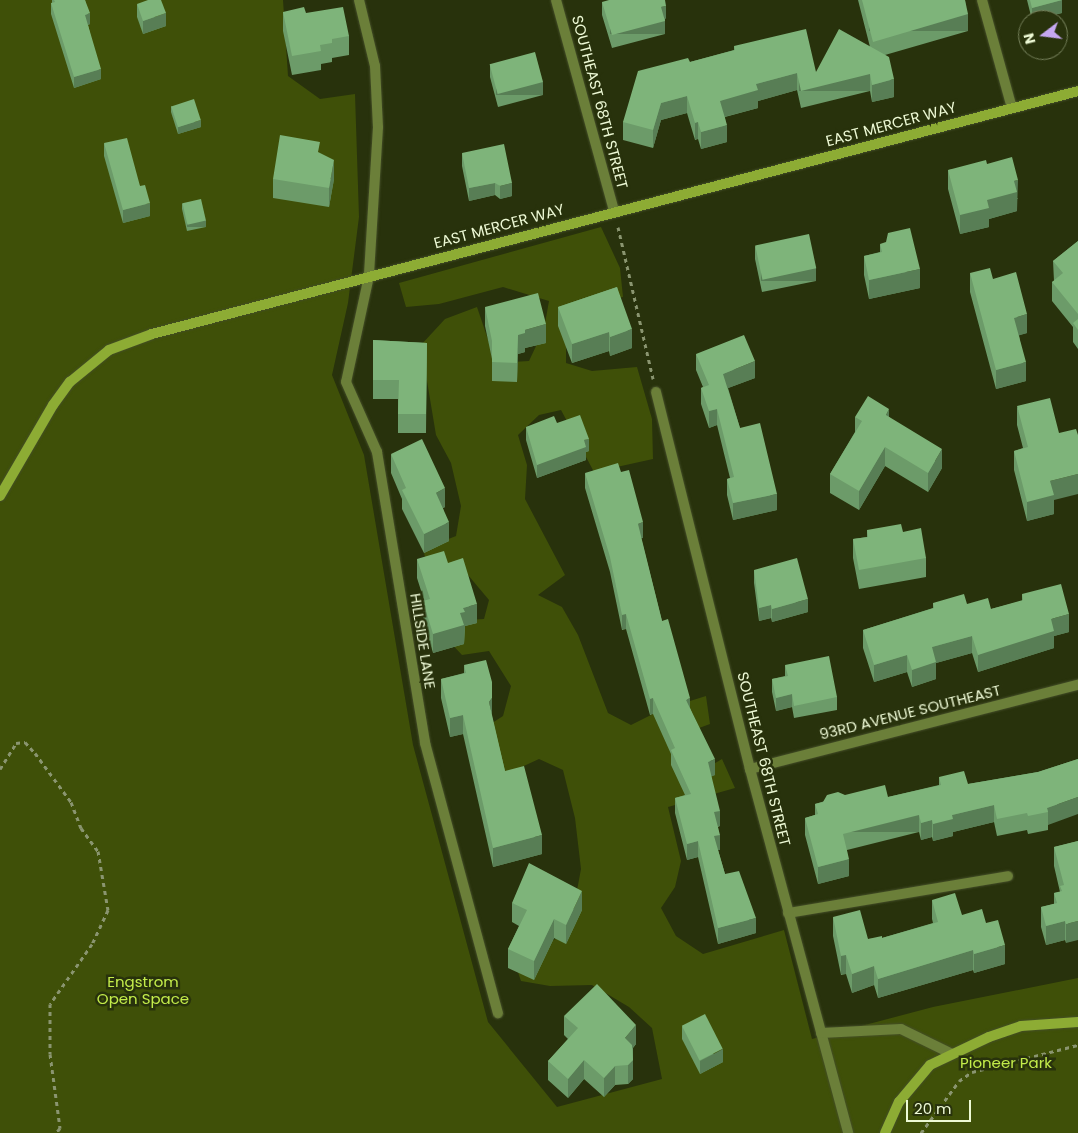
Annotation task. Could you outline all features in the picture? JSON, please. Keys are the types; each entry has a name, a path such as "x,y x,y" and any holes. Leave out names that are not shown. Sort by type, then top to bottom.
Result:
{"street":[{"name":"HILLSIDE LANE","path":"359,0 375,66 378,127 369,276 346,382 377,452 425,743 498,1013"},
{"name":"SOUTHEAST 68TH STREET","path":"556,0 614,211"},
{"path":"982,0 1012,108"},
{"name":"EAST MERCER WAY","path":"0,496 59,397 70,382 109,350 196,320 1078,91"},
{"name":"SOUTHEAST 68TH STREET","path":"656,392 750,769 848,1133"},
{"name":"93RD AVENUE SOUTHEAST","path":"750,769 1078,685"},
{"path":"788,913 1008,876"},
{"path":"885,1133 899,1102 914,1081 930,1065 1021,1026 1078,1022"},
{"path":"821,1032 901,1029 952,1054"}],"path":[{"path":"614,211 656,392"},
{"path":"0,768 16,743 24,742 35,753 71,802 81,828 98,852 108,910 92,944 50,1004 50,1054 60,1128 56,1133"},
{"path":"921,1133 959,1081 972,1072 1078,1045"}],"green space":[{"path":"0,0 283,0 288,76 320,99 355,94 359,217 348,303 332,375 364,455 413,745 488,1022 557,1107 662,1079 652,1028 629,1007 592,985 550,986 521,981 513,958 569,933 581,869 575,818 563,770 539,759 513,771 483,777 469,738 503,716 511,686 489,651 462,655 445,637 450,621 484,619 489,600 468,575 429,572 423,549 456,536 461,506 451,463 436,435 421,345 445,319 477,307 496,363 529,361 544,329 549,301 503,287 439,304 406,307 399,283 601,227 620,268 623,297 578,306 566,326 566,363 592,371 637,367 652,419 653,459 594,472 561,410 539,415 518,435 527,465 525,499 565,575 538,595 562,607 578,635 608,713 631,725 661,710 706,696 710,724 680,735 695,775 722,759 735,788 668,807 681,861 675,887 661,908 676,936 703,954 784,930 812,1039 933,1007 1078,978 1078,1133 0,1133"}],"building":[{"path":"54,0 85,0 90,13 85,15 101,69 74,77 51,3 55,2"},
{"path":"148,0 161,0 166,13 143,21 137,4"},
{"path":"609,0 665,0 666,6 661,7 665,21 612,35 602,2"},
{"path":"862,0 965,0 968,14 873,42"},
{"path":"1030,0 1062,0 1032,8"},
{"path":"304,7 306,13 343,7 349,36 332,39 332,43 320,45 321,51 292,56 283,12"},
{"path":"806,29 816,72 839,29 889,57 894,79 872,85 870,74 801,91 797,73 756,84 758,90 720,101 727,125 701,132 698,122 695,123 687,96 661,103 653,130 623,122 638,71 688,58 690,62 735,50 734,46"},
{"path":"535,52 543,82 498,94 490,64"},
{"path":"194,99 201,120 178,127 171,106"},
{"path":"280,135 320,142 318,152 334,160 329,188 273,179"},
{"path":"127,138 140,186 145,185 150,203 123,210 104,143"},
{"path":"504,144 512,183 500,186 495,183 469,188 462,153"},
{"path":"1012,157 1018,180 1014,181 1017,192 987,200 989,208 960,215 948,170 986,160 987,164"},
{"path":"201,199 206,220 187,225 182,203"},
{"path":"910,228 920,269 869,280 864,256 882,252 880,244 886,242 888,233"},
{"path":"809,234 816,268 762,280 755,245"},
{"path":"1078,241 1078,314 1052,282 1063,273 1053,261"},
{"path":"990,268 993,279 1016,272 1027,314 1014,318 1026,362 996,370 970,273"},
{"path":"617,287 632,329 610,337 609,332 572,344 558,307"},
{"path":"538,293 546,324 525,330 525,333 518,335 517,363 492,362 492,341 485,307"},
{"path":"1078,319 1078,330 1073,323"},
{"path":"744,335 755,361 723,374 740,428 760,423 777,494 733,503 727,479 734,477 717,409 709,411 701,388 709,385 696,354"},
{"path":"373,340 427,343 426,414 398,414 399,380 373,380"},
{"path":"868,396 889,409 886,415 942,449 928,473 885,447 859,491 830,474 862,421 855,417"},
{"path":"1050,398 1059,433 1076,429 1078,435 1078,474 1050,481 1054,495 1027,502 1014,451 1028,447 1017,406"},
{"path":"580,415 589,439 584,440 586,447 537,465 526,427 554,416 557,423"},
{"path":"422,439 445,488 436,493 449,522 424,534 402,490 406,488 391,454"},
{"path":"618,463 621,472 629,470 643,522 638,524 662,621 668,619 690,698 686,700 715,759 708,762 720,811 714,812 720,835 714,836 725,874 739,871 756,918 718,928 698,841 687,844 675,798 691,794 671,750 675,748 653,698 650,699 626,614 622,615 610,557 585,473"},
{"path":"901,524 903,532 921,528 926,558 859,570 853,539 868,537 867,530"},
{"path":"444,551 448,563 463,558 477,604 463,608 465,612 460,613 464,625 433,634 423,601 430,599 417,559"},
{"path":"797,558 808,599 772,609 771,605 759,608 754,570"},
{"path":"1061,584 1069,614 1051,619 1054,631 978,655 972,636 932,647 936,662 912,670 907,655 874,665 863,630 934,608 933,603 964,594 967,604 988,598 991,609 1023,600 1022,594"},
{"path":"829,656 837,697 794,706 792,694 776,698 772,679 788,676 785,665"},
{"path":"486,660 492,682 492,698 489,702 505,771 524,766 542,835 493,848 463,715 450,718 441,679 466,673 464,665"},
{"path":"1078,759 1078,797 1047,808 1048,812 1028,816 1027,813 997,819 994,805 952,815 953,819 933,824 932,820 921,823 919,815 843,834 849,859 818,867 805,818 818,814 815,804 823,802 827,795 838,792 845,795 885,785 888,797 941,785 939,777 964,771 968,784 1038,772"},
{"path":"1078,841 1078,921 1066,924 1065,921 1046,926 1041,907 1057,903 1054,893 1062,891 1060,886 1064,885 1054,847"},
{"path":"529,863 582,891 566,925 554,919 534,961 508,949 527,910 512,903"},
{"path":"955,893 962,915 982,909 986,923 998,920 1005,945 974,954 973,950 878,979 874,966 852,974 846,955 841,956 833,917 860,910 868,939 882,936 882,938 938,922 932,900"},
{"path":"597,984 636,1025 625,1038 632,1045 633,1060 628,1065 615,1066 604,1078 584,1060 568,1079 548,1061 578,1028 564,1016"},
{"path":"705,1014 723,1049 700,1061 682,1026"}],"park label":[{"name":"Engstrom Open Space","path":"143,990"},
{"name":"Pioneer Park","path":"1006,1063"}]}
